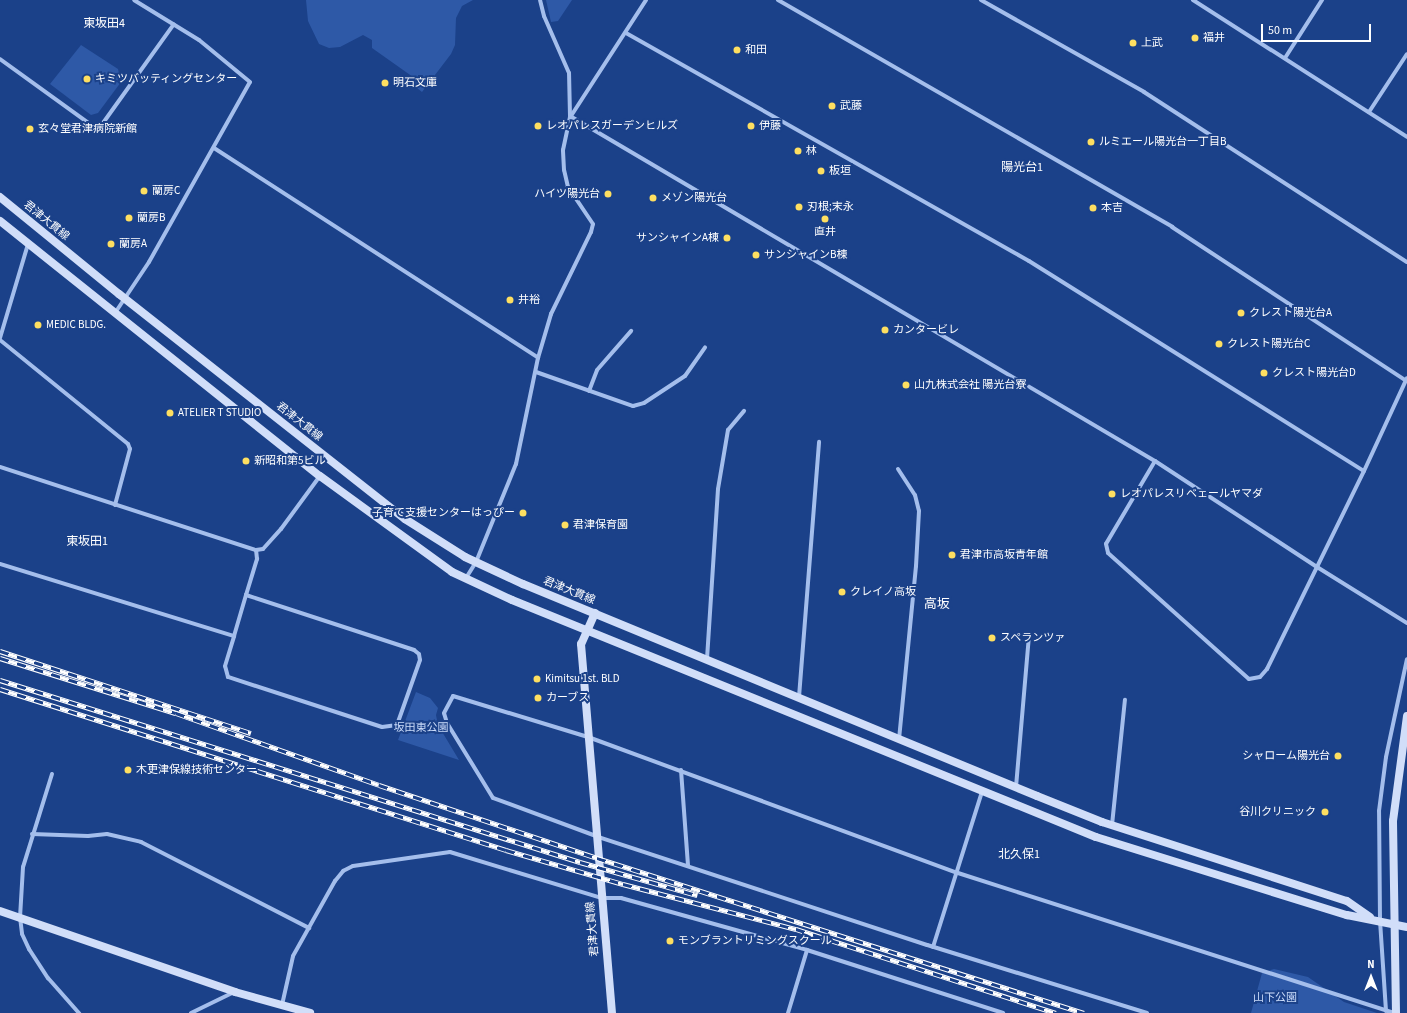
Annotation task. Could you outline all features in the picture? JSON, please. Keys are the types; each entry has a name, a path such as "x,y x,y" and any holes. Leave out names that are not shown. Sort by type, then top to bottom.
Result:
{"street":[{"path":"115,313 149,262 250,82 198,40 134,0"},
{"path":"466,579 476,562 516,464 538,358 551,314 591,232 593,224 568,187 564,170 563,150 570,116 569,73 544,16 540,0"},
{"path":"570,116 646,0"},
{"path":"778,0 1172,227 1406,379 1364,471 1317,567 1267,669 1260,677 1249,680 1108,553 1106,544 1155,461"},
{"path":"981,0 1144,92 1407,262"},
{"path":"1285,58 1322,0"},
{"path":"1196,1 1407,137"},
{"path":"0,59 98,130 174,24"},
{"path":"626,32 1029,261 1364,471"},
{"path":"1369,112 1407,54"},
{"path":"570,116 1155,461 1317,567 1407,623"},
{"path":"214,148 538,358"},
{"name":"君津大貫線","path":"0,197 125,299 405,519 476,562 523,584 596,613 582,644 601,898 612,1013"},
{"path":"0,221 320,476 406,540 466,579 512,600 1096,837 1162,859 1347,915 1376,919 1407,927"},
{"path":"28,244 0,339 128,444 130,449 115,505"},
{"path":"589,391 598,370 631,331"},
{"path":"536,372 633,406 644,403 685,376 705,347"},
{"path":"707,660 718,489 728,430 744,411"},
{"path":"799,697 819,442"},
{"path":"0,467 256,550 263,549 320,476"},
{"path":"898,469 915,495 919,511 916,566 899,739"},
{"path":"246,595 414,650 419,654 420,660 397,725 382,727 228,677 225,666 246,595 257,559 256,550"},
{"path":"0,564 234,636"},
{"path":"596,613 1016,788 1112,825 1347,901 1376,919"},
{"path":"1016,788 1029,635"},
{"path":"1386,1012 1376,919 1379,810 1386,757 1407,658"},
{"path":"1147,1013 933,947 596,836 493,798 447,723 444,713 454,696 588,737 682,770 958,873 1386,1012 1395,1013 1393,821 1407,716"},
{"path":"1112,825 1125,700"},
{"path":"682,770 688,866"},
{"path":"52,774 32,834 20,883 20,917 22,934 28,949 48,978 79,1013"},
{"path":"933,947 958,873 982,792"},
{"path":"32,834 107,834 141,842 308,928"},
{"path":"282,1009 289,967 308,928 335,881 343,871 353,866 438,852 450,852 601,898 621,898 807,950 1003,1013"},
{"path":"0,911 282,1009 310,1013"},
{"path":"788,1013 807,950"},
{"path":"191,1013 234,992"}],"green space":[{"path":"306,0 473,0 462,6 456,18 455,45 451,54 422,92 417,88 413,77 372,48 372,40 363,35 340,47 329,48 319,44 308,21"},
{"path":"546,0 572,0 558,21 551,22"},
{"name":"キミツバッティングセンター","path":"81,45 118,69 121,82 98,113 91,115 50,84"},
{"name":"坂田東公園","path":"416,692 430,698 438,708 436,715 438,725 459,760 398,740"},
{"name":"山下公園","path":"1274,969 1308,977 1344,1002 1377,1013 1251,1013 1262,973"}],"railway":[{"path":"0,651 251,733"},
{"path":"0,658 176,713 379,785 597,858 1084,1013"},
{"path":"0,680 580,862 697,895"},
{"path":"0,689 506,850 623,884 796,929 1056,1013"}],"place":[{"name":"福井","path":"1195,38"},
{"name":"上武","path":"1133,43"},
{"name":"和田","path":"737,50"},
{"name":"キミツバッティングセンター","path":"87,79"},
{"name":"明石文庫","path":"385,83"},
{"name":"武藤","path":"832,106"},
{"name":"レオパレスガーデンヒルズ","path":"538,126"},
{"name":"伊藤","path":"751,126"},
{"name":"玄々堂君津病院新館","path":"30,129"},
{"name":"ルミエール陽光台一丁目B","path":"1091,142"},
{"name":"林","path":"798,151"},
{"name":"板垣","path":"821,171"},
{"name":"蘭房C","path":"144,191"},
{"name":"ハイツ陽光台","path":"608,194"},
{"name":"メゾン陽光台","path":"653,198"},
{"name":"刃根;末永","path":"799,207"},
{"name":"本吉","path":"1093,208"},
{"name":"蘭房B","path":"129,218"},
{"name":"直井","path":"825,219"},
{"name":"サンシャインA棟","path":"727,238"},
{"name":"蘭房A","path":"111,244"},
{"name":"サンシャインB棟","path":"756,255"},
{"name":"井裕","path":"510,300"},
{"name":"クレスト陽光台A","path":"1241,313"},
{"name":"MEDIC BLDG.","path":"38,325"},
{"name":"カンタービレ","path":"885,330"},
{"name":"クレスト陽光台C","path":"1219,344"},
{"name":"クレスト陽光台D","path":"1264,373"},
{"name":"山九株式会社 陽光台寮","path":"906,385"},
{"name":"ATELIER T STUDIO","path":"170,413"},
{"name":"新昭和第5ビル","path":"246,461"},
{"name":"レオパレスリベェールヤマダ","path":"1112,494"},
{"name":"子育て支援センターはっぴー","path":"523,513"},
{"name":"君津保育園","path":"565,525"},
{"name":"君津市高坂青年館","path":"952,555"},
{"name":"クレイノ高坂","path":"842,592"},
{"name":"スペランツァ","path":"992,638"},
{"name":"Kimitsu 1st. BLD","path":"537,679"},
{"name":"カーブス","path":"538,698"},
{"name":"シャローム陽光台","path":"1338,756"},
{"name":"木更津保線技術センター","path":"128,770"},
{"name":"谷川クリニック","path":"1325,812"},
{"name":"モンブラントリミングスクール","path":"670,941"}],"district":[{"name":"東坂田4","path":"104,24"},
{"name":"陽光台1","path":"1022,168"},
{"name":"東坂田1","path":"87,542"},
{"name":"高坂","path":"937,604"},
{"name":"北久保1","path":"1019,855"}]}
